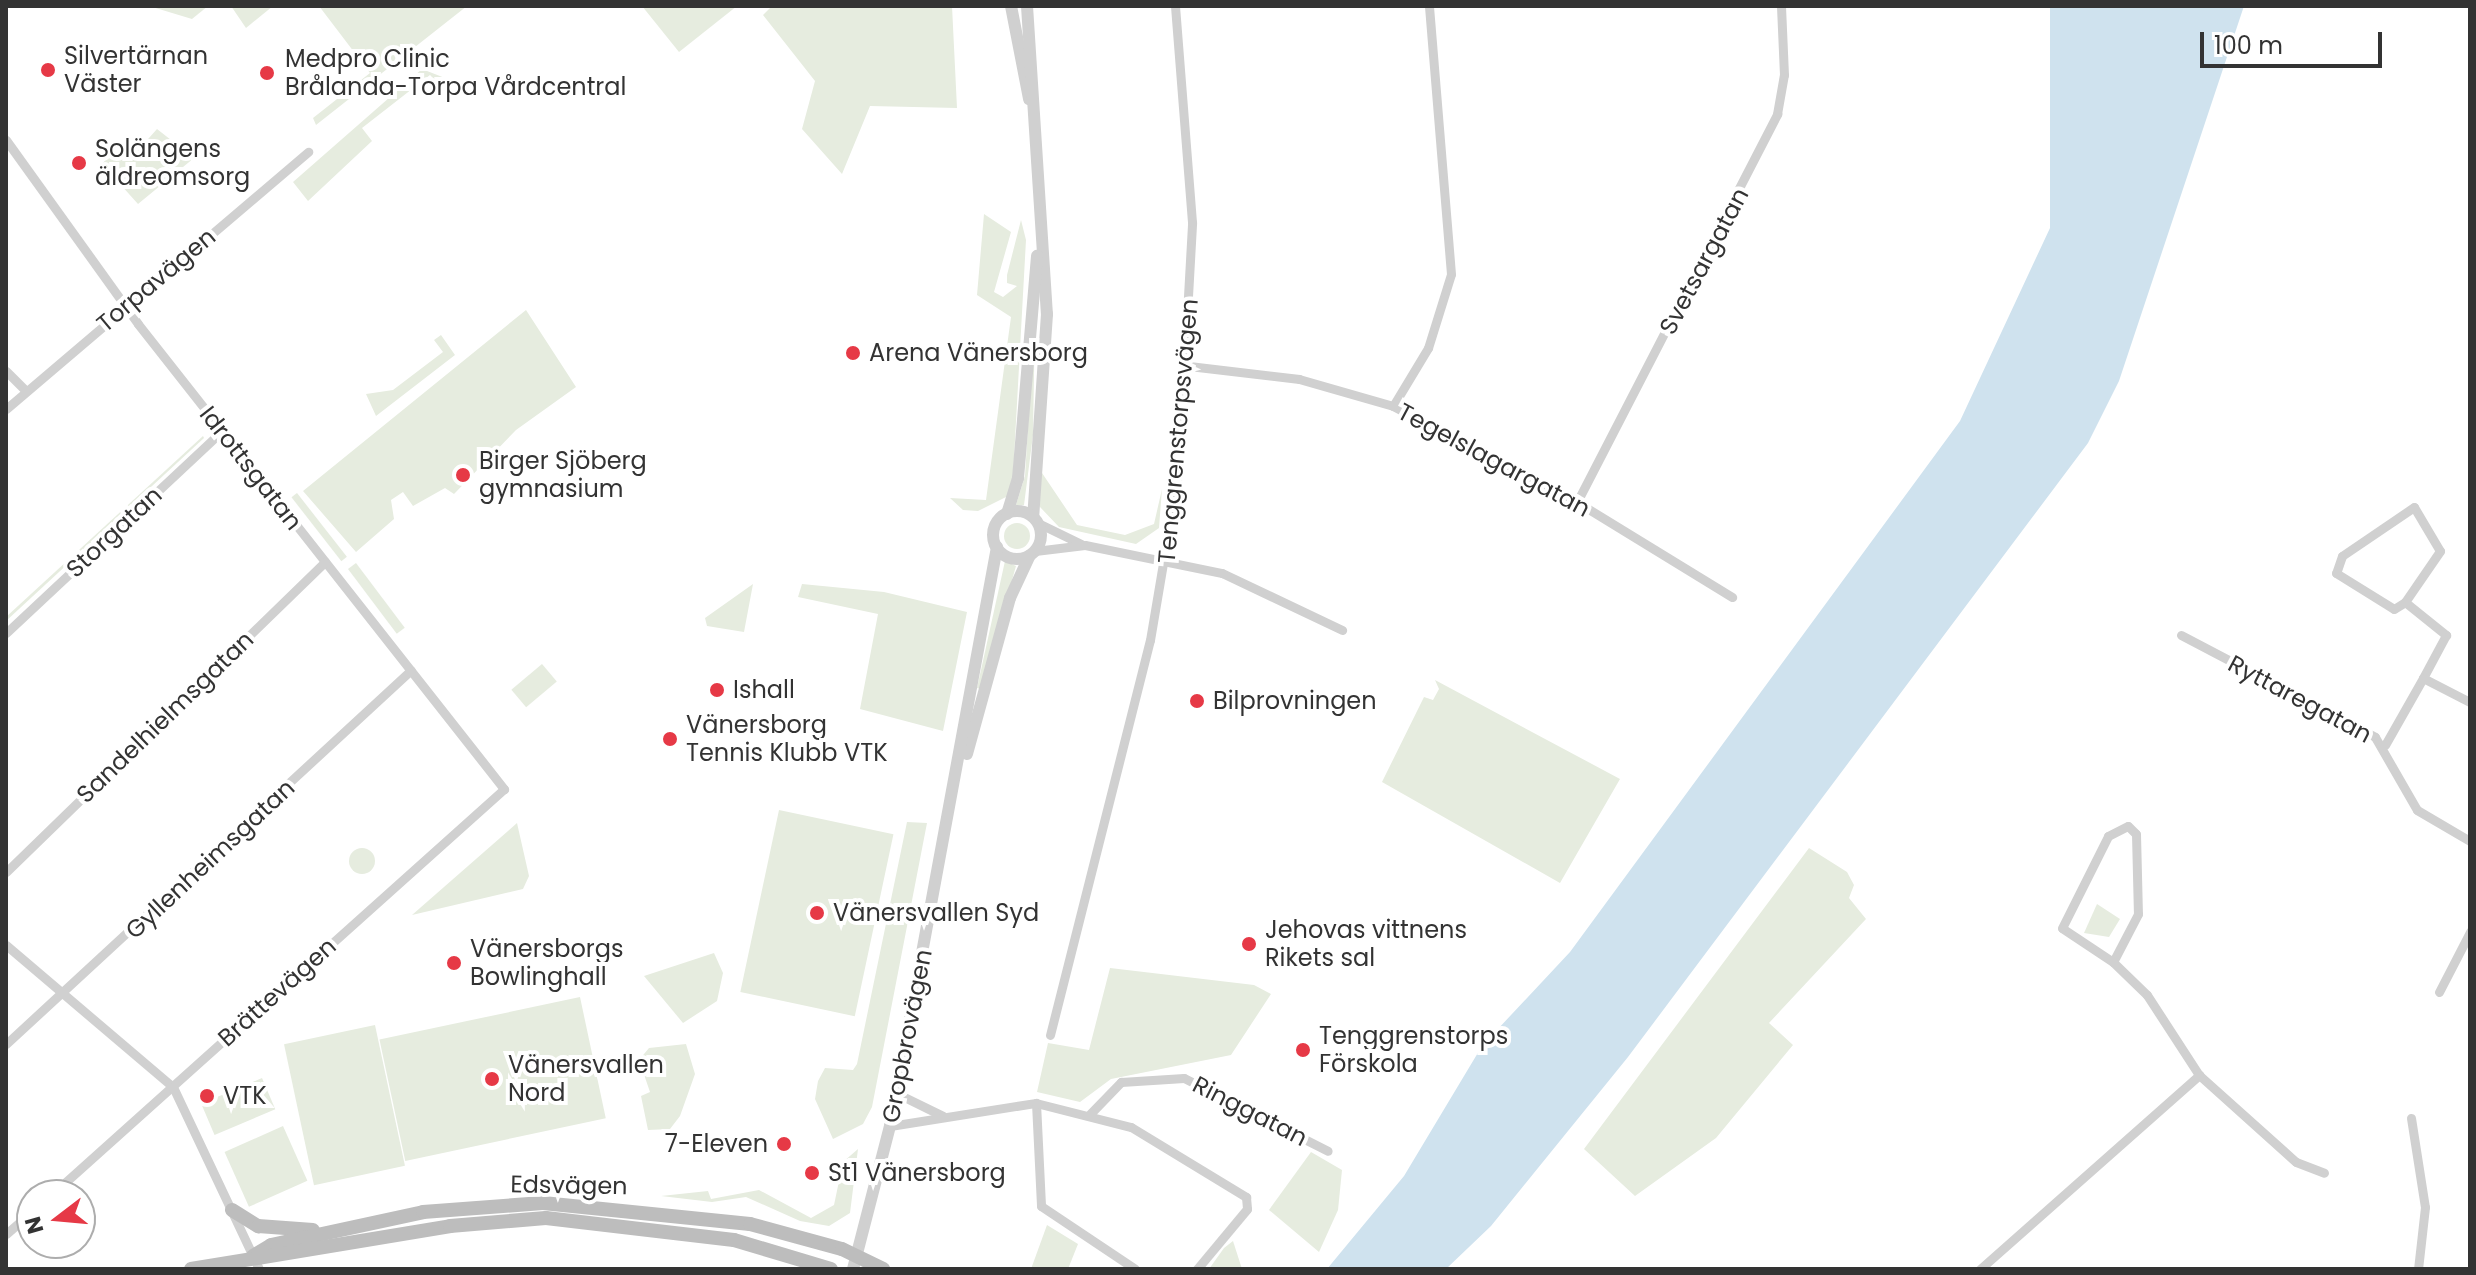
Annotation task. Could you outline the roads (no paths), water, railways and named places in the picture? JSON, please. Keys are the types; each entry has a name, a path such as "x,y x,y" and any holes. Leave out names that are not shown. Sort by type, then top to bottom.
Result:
{"main road":[{"name":"Edsvägen","path":"256,1263 337,1230 423,1212 543,1203 750,1224 854,1262 883,1269"},
{"path":"232,1210 270,1228 337,1230"},
{"name":"Edsvägen","path":"191,1269 256,1263 546,1218 734,1240 831,1269"}],"street":[{"path":"1011,6 1033,118"},
{"path":"1027,6 1047,314 1032,553"},
{"name":"Tenggrenstorpsvägen","path":"1050,1035 1168,560 1189,366 1191,191 1175,6"},
{"path":"1393,406 1428,348 1451,274 1429,6"},
{"name":"Svetsargatan","path":"1577,502 1777,114 1784,75 1781,6"},
{"name":"Idrottsgatan","path":"6,140 10,155 125,306 504,789"},
{"name":"Torpavägen","path":"6,409 308,152"},
{"path":"1041,225 1018,478 1007,514 995,527 997,547 1013,558 1085,545"},
{"name":"Tegelslagargatan","path":"1189,366 1299,379 1393,406 1577,502 1732,597"},
{"path":"6,371 26,391"},
{"name":"Storgatan","path":"6,633 222,431"},
{"path":"2414,507 2440,551 2405,602 2394,609 2340,580 2336,566 2414,507"},
{"path":"1007,514 1035,520 1085,545 1168,560 1250,583 1342,630"},
{"name":"Gropbrovägen","path":"854,1262 890,1126 961,768 997,547"},
{"name":"Gropbrovägen","path":"961,768 1010,598 1032,553"},
{"name":"Sandelhielmsgatan","path":"6,872 325,562"},
{"path":"2385,745 2446,635 2405,602"},
{"name":"Ryttaregatan","path":"2181,635 2385,745 2417,810 2470,841"},
{"name":"Gyllenheimsgatan","path":"6,1044 66,994 411,670"},
{"path":"2423,678 2470,702"},
{"name":"Brättevägen","path":"69,1179 504,789"},
{"path":"2113,962 2138,914 2136,834 2128,826 2108,836 2062,928 2113,962 2147,995 2199,1075 2296,1162 2324,1173"},
{"path":"2439,992 2470,932"},
{"path":"6,945 173,1087 256,1263"},
{"path":"1980,1269 2199,1075"},
{"name":"Ringgatan","path":"1090,1114 1121,1082 1184,1078 1328,1151"},
{"path":"896,1093 943,1116"},
{"path":"1036,1103 1041,1206 1135,1269"},
{"path":"890,1126 1036,1103 1090,1114 1158,1141 1246,1197 1247,1209 1197,1269"},
{"path":"2411,1118 2425,1207 2418,1269"}],"water":[{"path":"2050,6 2244,6 2119,381 2088,443 1628,1057 1491,1226 1446,1269 1327,1269 1404,1176 1482,1046 1570,952 1960,421 2050,228"}],"place":[{"name":"Silvertärnan Väster","path":"48,70"},
{"name":"Medpro Clinic Brålanda-Torpa Vårdcentral","path":"267,73"},
{"name":"Solängens äldreomsorg","path":"79,163"},
{"name":"Arena Vänersborg","path":"853,353"},
{"name":"Birger Sjöberg gymnasium","path":"463,475"},
{"name":"Ishall","path":"717,690"},
{"name":"Bilprovningen","path":"1197,701"},
{"name":"Vänersborg Tennis Klubb VTK","path":"670,739"},
{"name":"Vänersvallen Syd","path":"817,913"},
{"name":"Jehovas vittnens Rikets sal","path":"1249,944"},
{"name":"Vänersborgs Bowlinghall","path":"454,963"},
{"name":"Tenggrenstorps Förskola","path":"1303,1050"},
{"name":"Vänersvallen Nord","path":"492,1079"},
{"name":"VTK","path":"207,1096"},
{"name":"7-Eleven","path":"784,1144"},
{"name":"St1 Vänersborg","path":"812,1173"}]}
